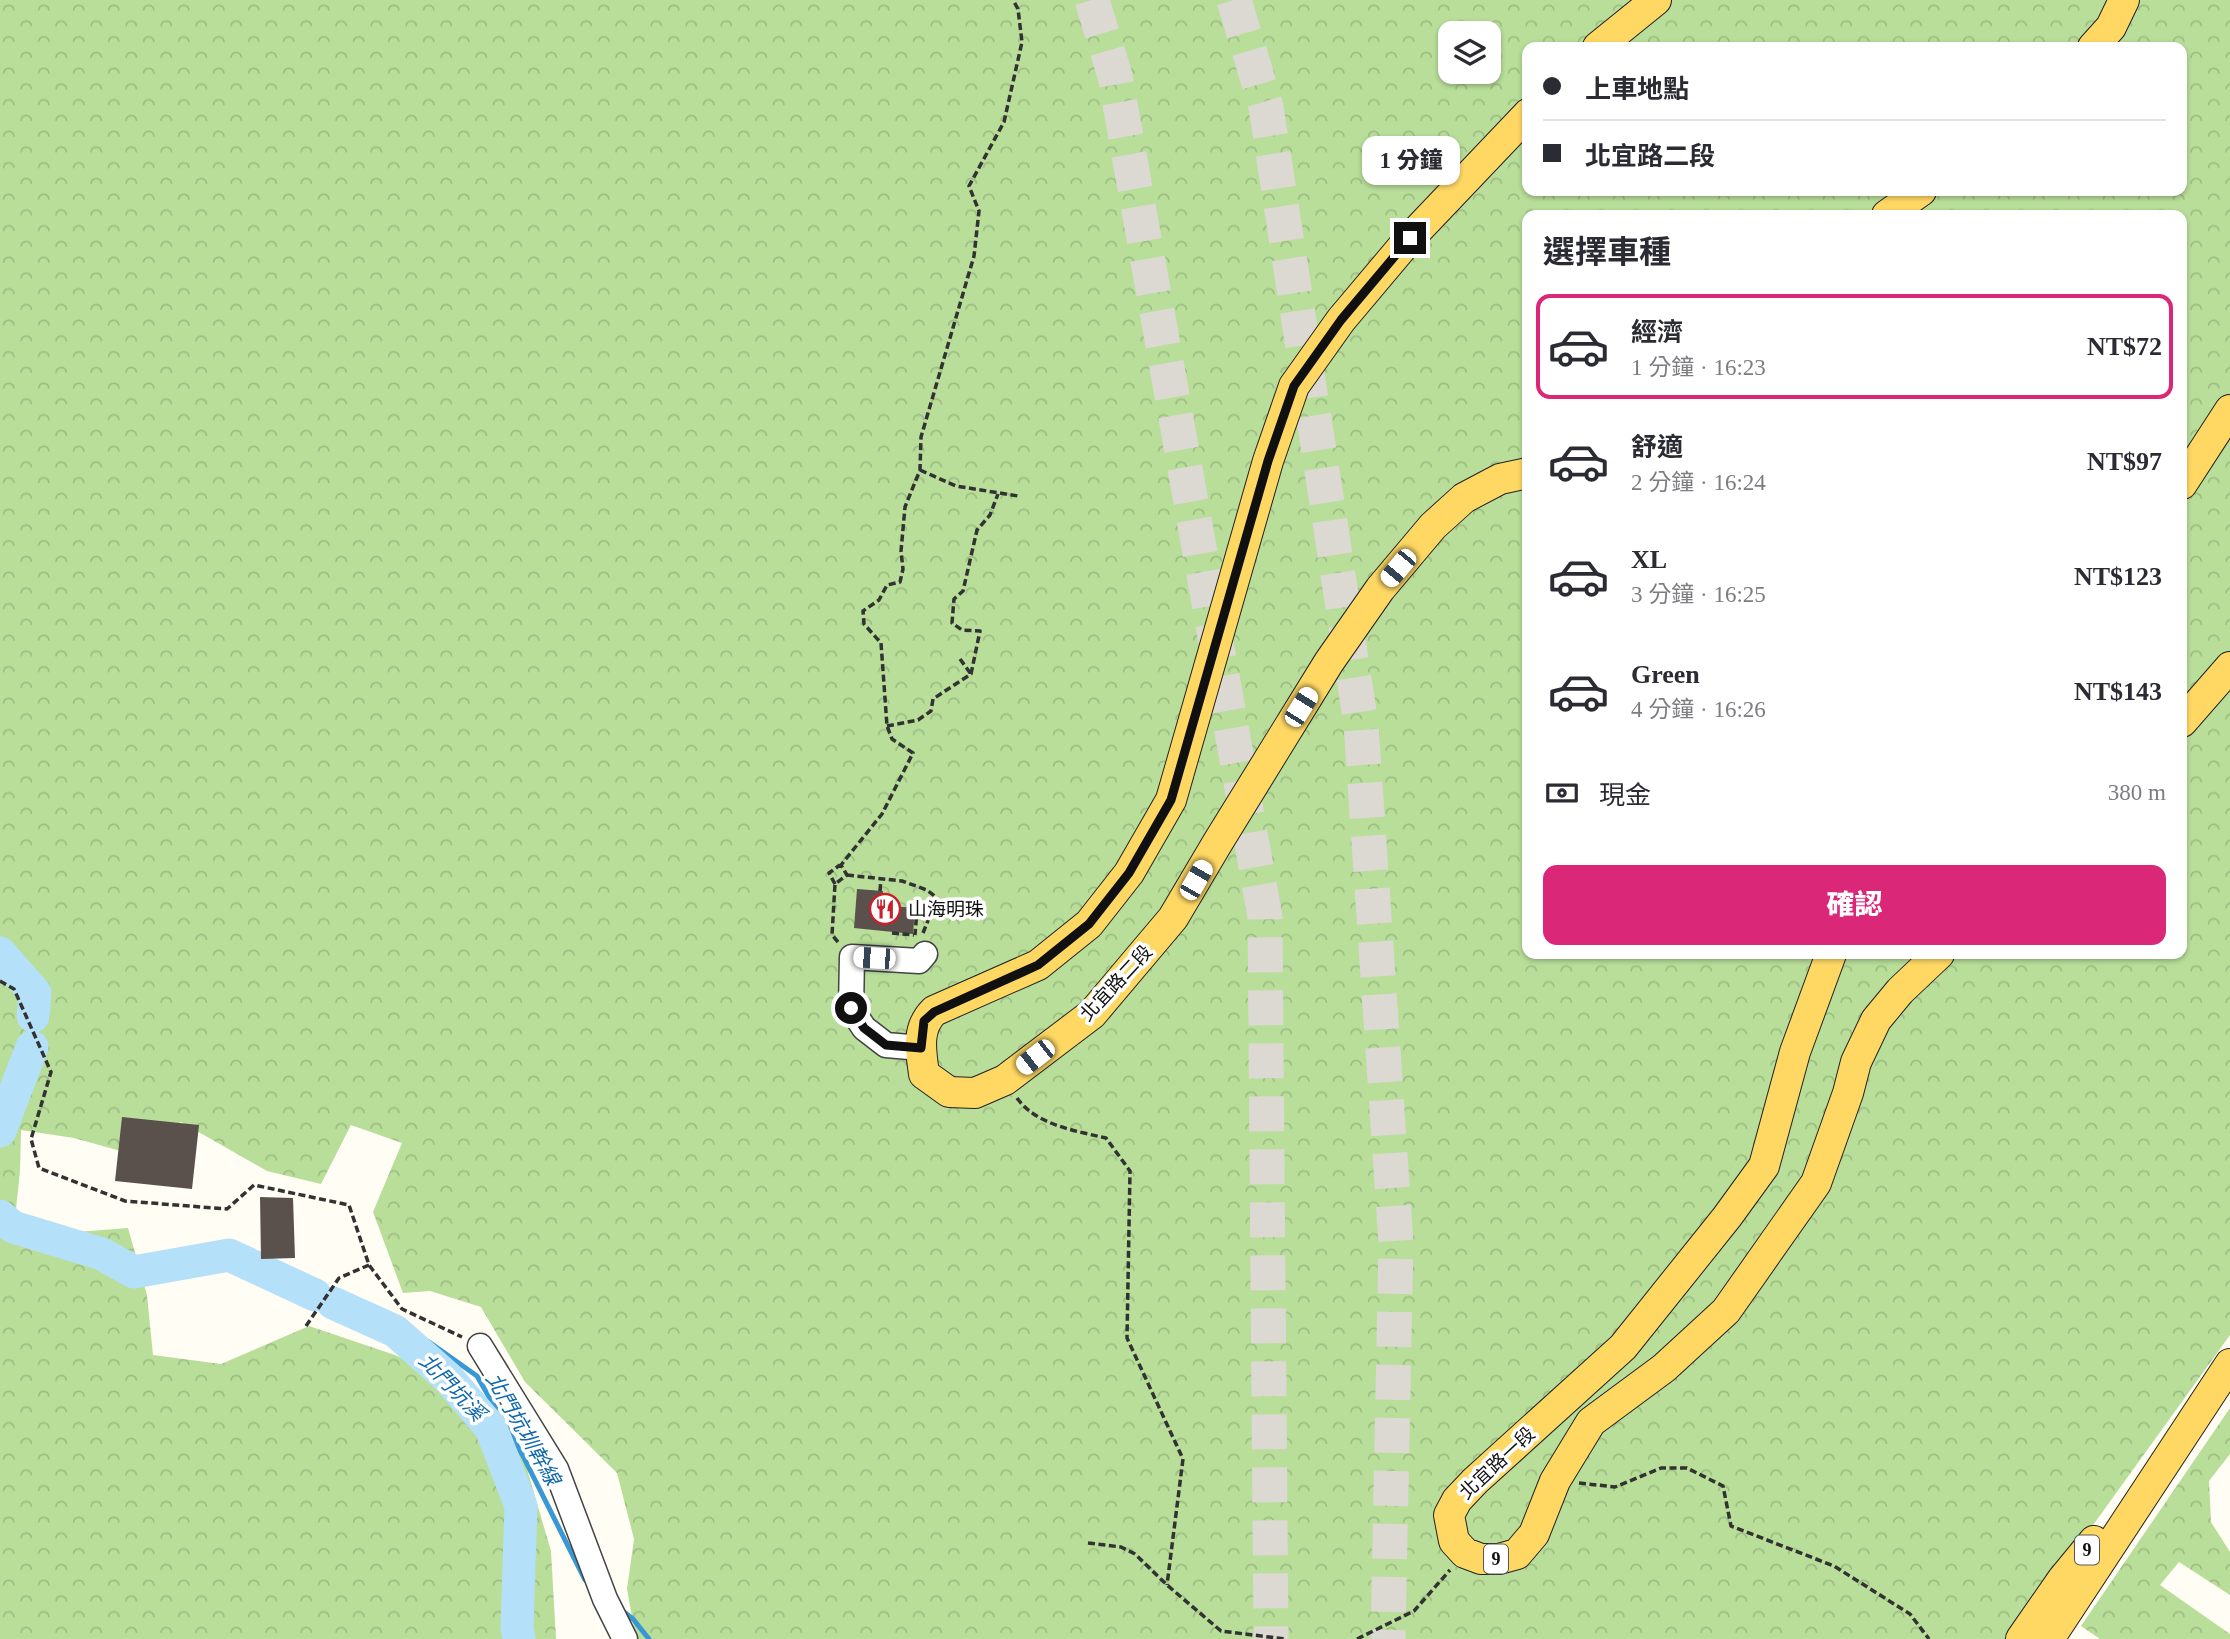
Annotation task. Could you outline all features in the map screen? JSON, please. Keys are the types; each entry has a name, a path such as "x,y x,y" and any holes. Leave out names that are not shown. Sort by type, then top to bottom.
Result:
{"main road":[{"path":"1604,42 1656,0"},
{"path":"2098,42 2111,27 2124,0"},
{"path":"921,1048 924,1021 934,1012 1038,965 1089,924 1129,873 1171,800 1268,461 1294,386 1341,320 1410,238 1522,120"},
{"path":"1894,210 1914,196"},
{"path":"2187,476 2230,410"},
{"name":"北宜路二段","path":"921,1048 924,1074 949,1093 975,1093 1005,1080 1091,1014 1173,918 1329,662 1380,589 1433,526 1464,498 1500,479 1522,474"},
{"path":"2187,716 2230,667"},
{"name":"北宜路一段","path":"1465,1553 1454,1541 1450,1528 1449,1515 1457,1500 1623,1347 1727,1217 1764,1166 1795,1052 1830,959"},
{"name":"9","path":"1465,1553 1480,1559 1499,1559 1517,1554 1534,1534 1555,1481 1591,1422 1664,1368 1726,1311 1816,1183 1848,1093 1856,1062 1876,1020 1900,991 1934,959"},
{"name":"9","path":"2049,1639 2230,1364"},
{"name":"9","path":"2021,1639 2062,1580 2129,1499 2162,1470"}],"lane":[{"path":"921,941 919,961 852,957 851,1008 864,1028 886,1045 921,1048"},
{"path":"480,1346 556,1469 606,1599 625,1639"}],"path":[{"path":"852,957 832,935 835,884 830,873 841,865 882,814 913,753 892,739 887,726 881,643 864,624 863,611 879,600 887,585 900,582 903,569 901,551 905,507 920,470 921,436 974,256 979,211 969,186 1004,122 1022,42 1018,9 1013,0"},
{"path":"920,470 956,486 1018,496"},
{"path":"887,726 906,720 918,720 930,712 933,699 971,674 981,631 962,630 952,623 954,599 963,591 977,530 990,515 998,494"},
{"path":"960,659 971,674"},
{"path":"841,865 848,875"},
{"path":"835,884 848,875 902,881 926,890 956,913"},
{"path":"880,891 881,878"},
{"path":"921,941 937,898"},
{"path":"915,910 921,941"},
{"path":"0,981 14,989 51,1072 32,1139 39,1168 125,1201 227,1209 254,1185 349,1205 369,1265 402,1309 480,1346"},
{"path":"1005,1080 1024,1107 1058,1126 1106,1138 1130,1171 1127,1338 1183,1459 1167,1586"},
{"path":"306,1326 339,1278 369,1265"},
{"path":"1555,1481 1615,1487 1661,1468 1687,1468 1723,1486 1731,1526 1834,1566 1910,1614 1929,1639"},
{"path":"1088,1543 1121,1547 1135,1554 1167,1586 1221,1631 1285,1639"},
{"path":"1357,1639 1414,1611 1465,1553"}],"green space":[{"path":"0,0 2230,0 2230,1335 2011,1639 636,1639 627,1589 634,1539 617,1473 525,1382 481,1307 430,1291 403,1293 373,1212 402,1143 351,1125 321,1184 267,1171 181,1122 124,1152 74,1138 21,1130 13,1237 128,1228 147,1295 153,1355 221,1364 309,1326 395,1355 490,1401 524,1459 551,1551 556,1639 0,1639"},
{"path":"2230,1408 2230,1454 2209,1481 2211,1522 2230,1552 2230,1595 2179,1562 2160,1585 2230,1634 2230,1639 2100,1639 2081,1626"}],"building":[{"name":"山海明珠","path":"857,889 883,891 882,905 915,908 913,934 854,928"},
{"path":"122,1117 199,1125 192,1189 115,1181"},
{"path":"260,1197 293,1198 295,1258 261,1259"}],"waterway":[{"name":"北門坑溪","path":"0,953 35,993 33,1016"},
{"name":"北門坑溪","path":"0,1131 32,1047"},
{"name":"北門坑溪","path":"0,1216 13,1227 102,1254 134,1272 229,1255 315,1295"},
{"name":"北門坑溪","path":"333,1303 395,1331 447,1377 491,1428 521,1506 517,1628 519,1639"},
{"name":"北門坑圳幹線","path":"395,1331 429,1342 477,1376 523,1456 585,1580"},
{"name":"北門坑圳幹線","path":"624,1612 649,1639"}],"tunnel":[{"path":"1092,0 1115,76 1265,917 1271,1639"},
{"path":"1234,0 1266,107 1361,724 1396,1243 1388,1639"}],"place":[{"name":"山海明珠","path":"885,909"}],"route":[{"path":"851,1008 864,1028 886,1045 921,1048 924,1021 934,1012 1038,965 1089,924 1129,873 1171,800 1268,461 1294,386 1341,320 1410,238"}]}
